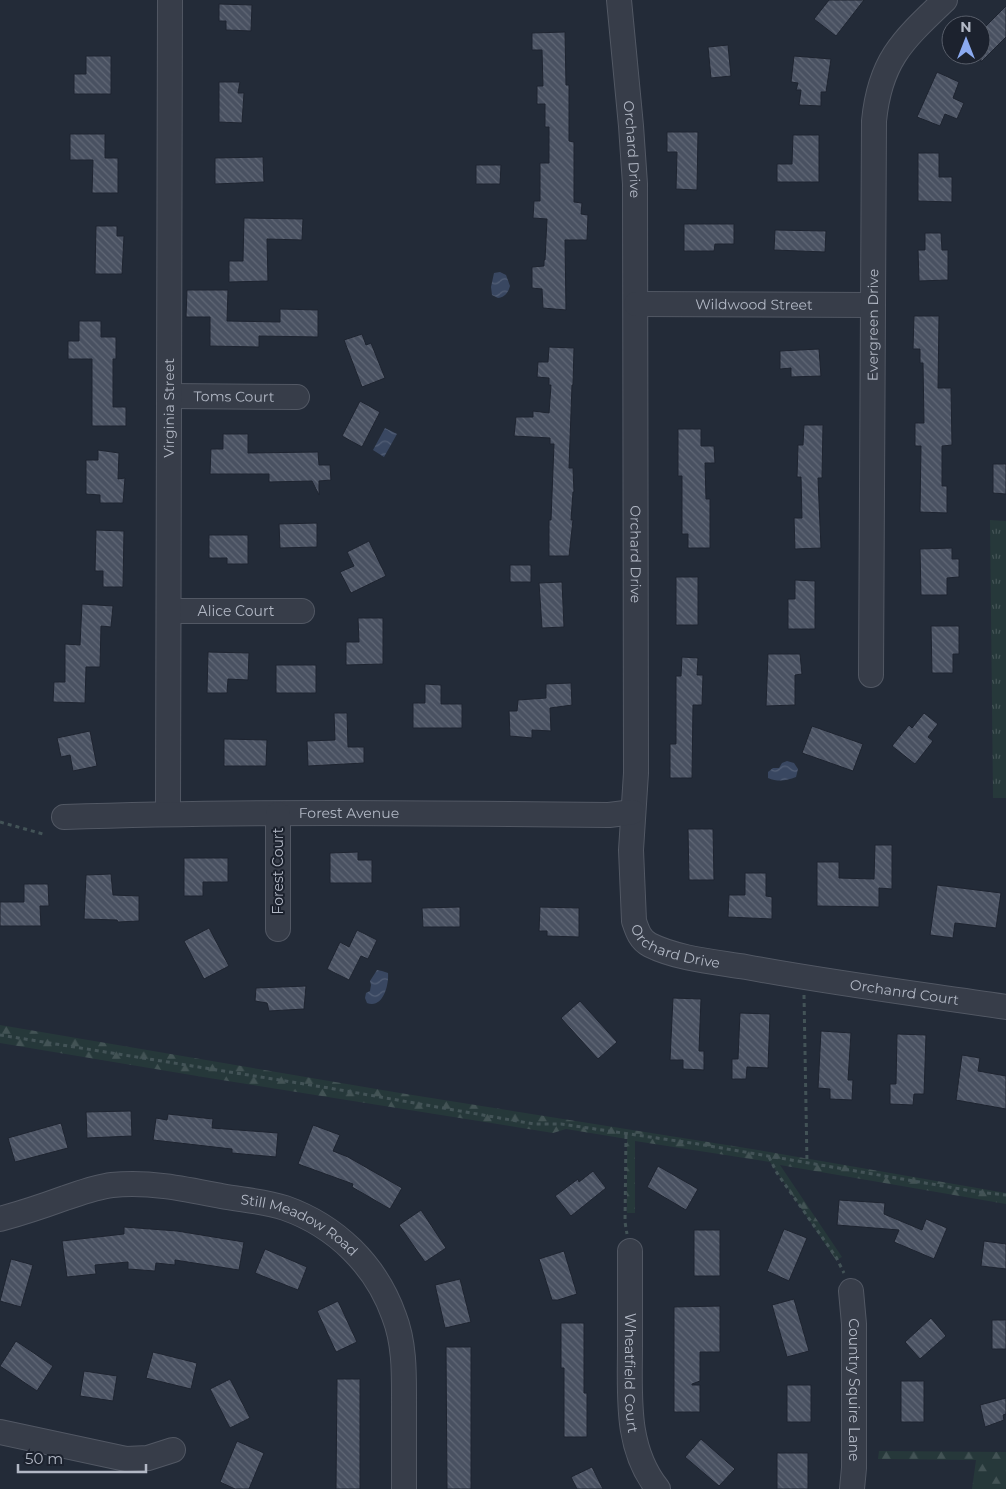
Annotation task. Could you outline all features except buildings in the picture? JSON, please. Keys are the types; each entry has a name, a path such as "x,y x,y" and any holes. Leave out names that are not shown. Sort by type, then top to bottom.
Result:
{"street":[{"name":"Virginia Street","path":"168,814 170,611 170,0"},
{"name":"Orchard Drive","path":"620,0 635,184 636,773 631,850 634,921 642,939 648,944 667,952 804,977"},
{"name":"Evergreen Drive","path":"871,675 872,305 874,120 876,99 888,65 896,52 912,30 945,0"},
{"name":"Wildwood Street","path":"636,304 872,305"},
{"name":"Toms Court","path":"170,396 297,397"},
{"name":"Alice Court","path":"170,611 302,611"},
{"name":"Forest Avenue","path":"64,817 168,814 388,813 609,815 633,812"},
{"name":"Forest Court","path":"278,814 278,929"},
{"name":"Orchanrd Court","path":"804,977 1006,1007"},
{"name":"Still Meadow Road","path":"0,1219 88,1190 111,1185 129,1184 186,1189 253,1200 283,1208 308,1218 329,1230 351,1247 369,1268 384,1291 395,1316 401,1340 404,1368 404,1489"},
{"name":"Wheatfield Court","path":"630,1251 630,1404 632,1430 638,1456 658,1489"},
{"name":"Country Squire Lane","path":"851,1291 854,1324 854,1468 852,1489"},
{"path":"0,1432 126,1459 148,1458 173,1450"}],"path":[{"path":"0,822 43,834"},
{"path":"804,977 807,1163"},
{"path":"0,1035 329,1088 534,1124 561,1124 698,1144 978,1192 1006,1195"},
{"path":"626,1135 625,1222 630,1251"},
{"path":"769,1156 777,1173 836,1257 851,1291"}],"green space":[{"path":"990,520 1006,521 1006,798 993,798"},
{"path":"0,1025 400,1093 752,1149 1006,1193 1006,1204 780,1165 842,1257 836,1260 770,1162 635,1141 635,1213 627,1213 627,1139 566,1129 553,1133 0,1043"},
{"path":"879,1451 1006,1452 1006,1489 972,1489 976,1460 878,1459"}],"water":[{"path":"500,272 506,275 510,286 503,297 498,298 492,295 491,287 494,273"},
{"path":"385,428 397,434 384,457 373,450"},
{"path":"787,761 794,763 798,769 796,777 782,780 768,778 768,772 773,768 779,768 782,763"},
{"path":"377,970 388,973 386,989 384,995 377,1003 367,1003 366,993 370,991 370,981"}]}
